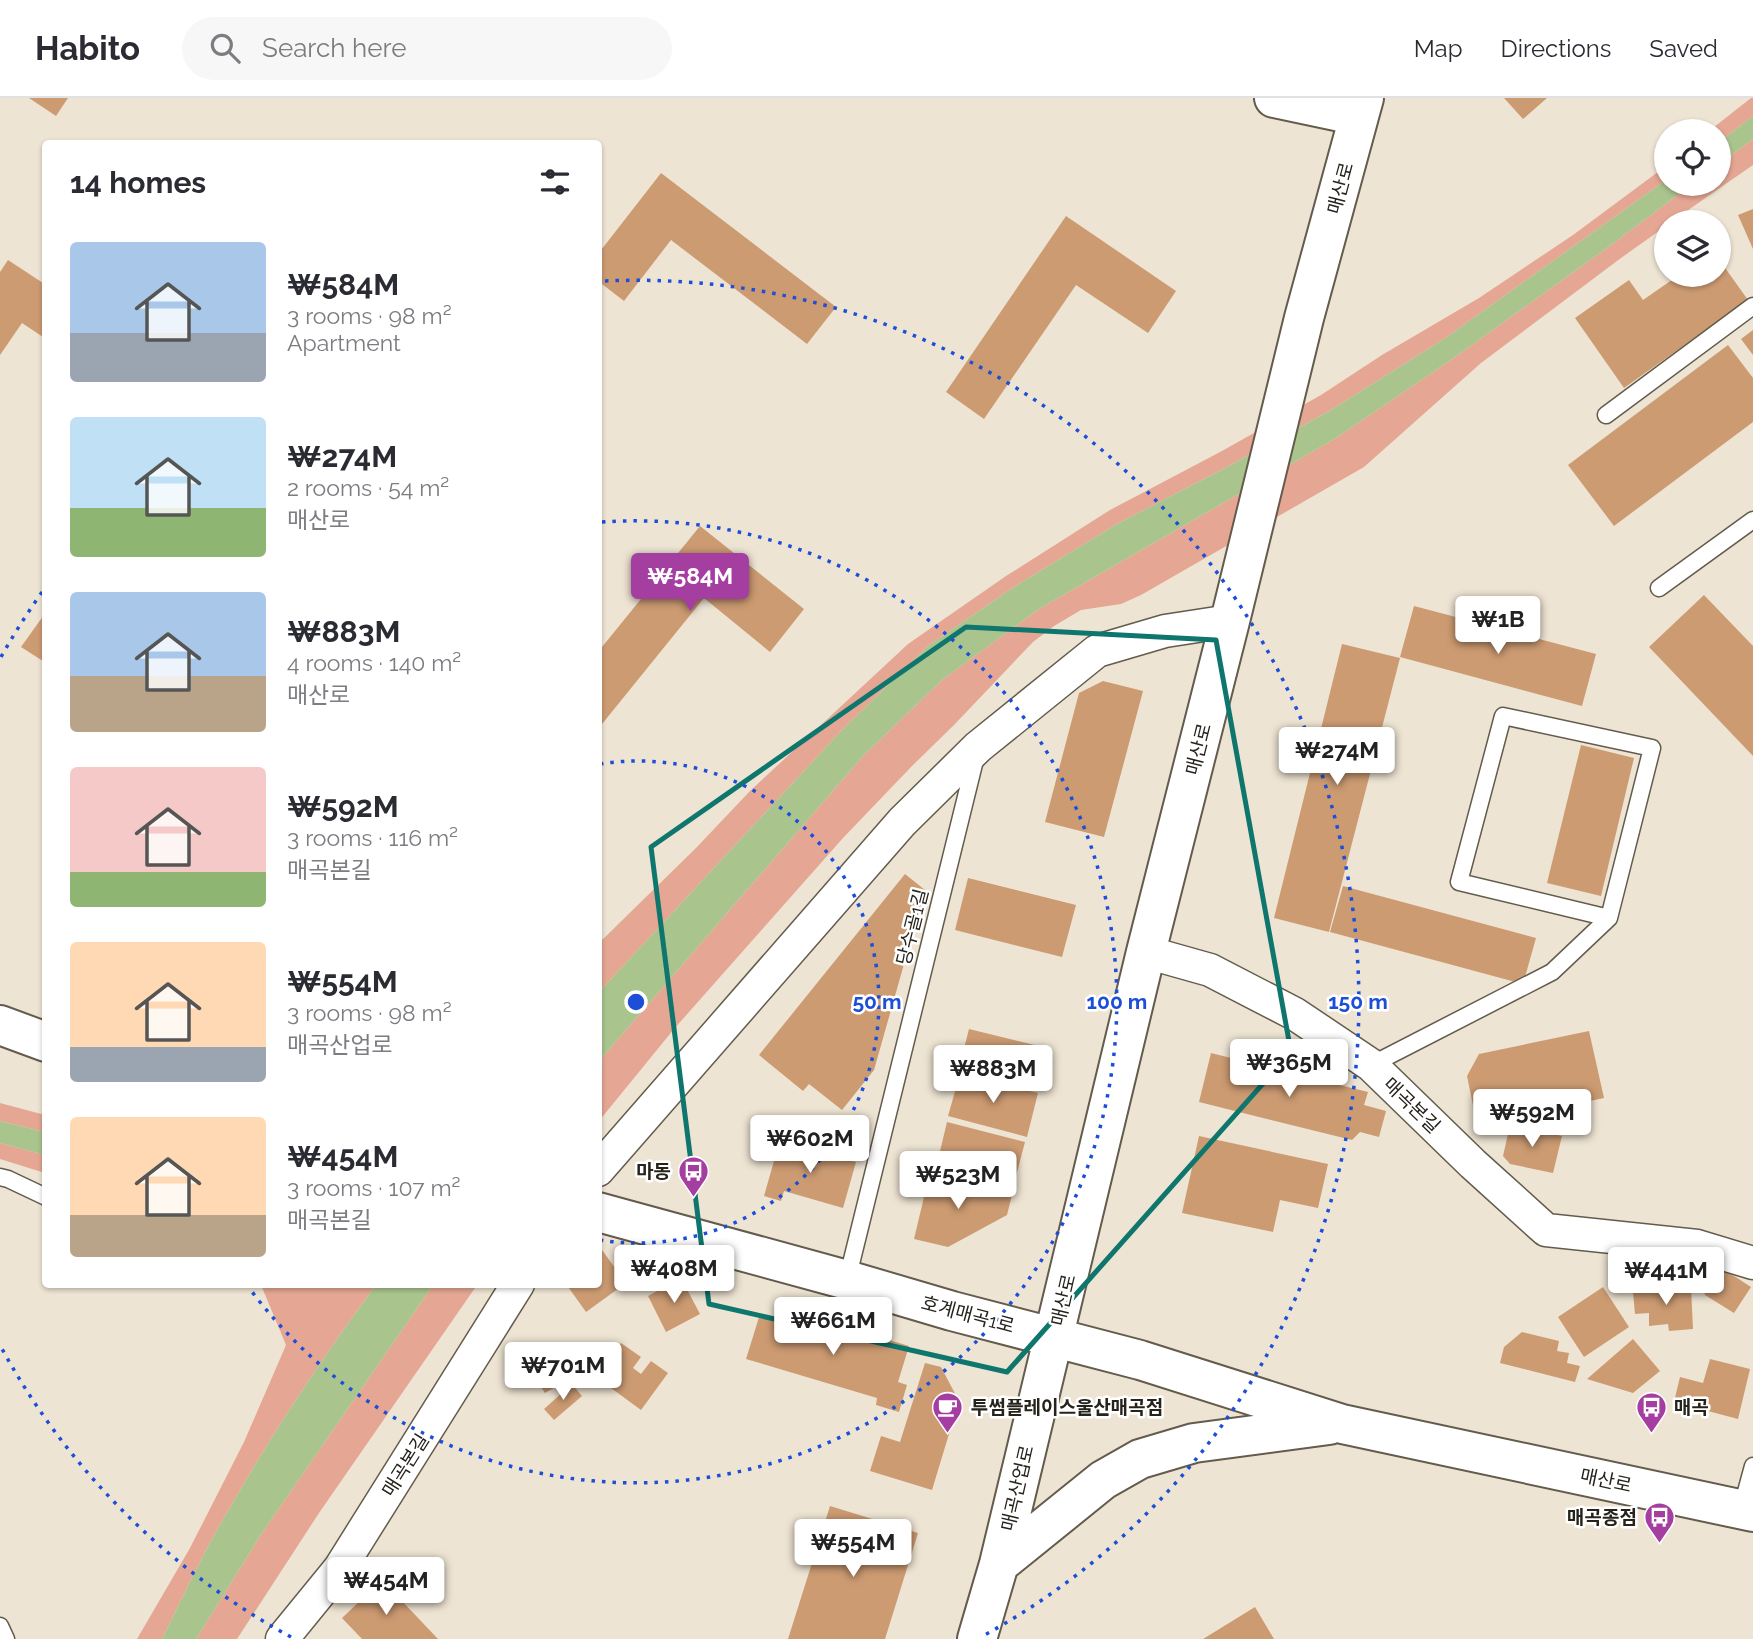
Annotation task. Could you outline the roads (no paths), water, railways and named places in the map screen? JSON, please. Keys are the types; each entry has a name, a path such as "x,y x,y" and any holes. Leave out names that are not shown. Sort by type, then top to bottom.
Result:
{"street":[{"path":"1274,98 1362,107"},
{"name":"매산로","path":"1362,107 1304,318 1146,952 1054,1337 1140,1360 1342,1424 1747,1511"},
{"path":"602,1165 902,822 978,747 1097,651 1164,631 1230,621"},
{"name":"매곡본길","path":"1146,952 1210,970 1295,1014 1371,1065 1546,1230 1697,1246 1753,1263"},
{"path":"0,1025 42,1041"},
{"name":"호계매곡1로","path":"602,1213 1054,1337"},
{"name":"매곡본길","path":"282,1639 340,1568 516,1288"},
{"name":"매곡산업로","path":"977,1639 999,1564 1054,1337"},
{"path":"999,1564 1103,1480 1140,1459 1194,1443 1342,1424"}],"lane":[{"path":"1606,415 1753,306"},
{"path":"1659,588 1753,520"},
{"path":"1371,1065 1552,972 1609,918 1652,748 1503,716 1459,882 1609,918"},
{"name":"당수골1길","path":"847,1280 978,747"},
{"path":"0,1177 42,1195"},
{"path":"1747,1511 1753,1465"},
{"path":"0,1626 6,1639"}],"place":[{"name":"마동","path":"694,1198"},
{"name":"투썸플레이스울산매곡점","path":"948,1434"},
{"name":"매곡","path":"1651,1434"},
{"name":"매곡종점","path":"1660,1544"}]}
